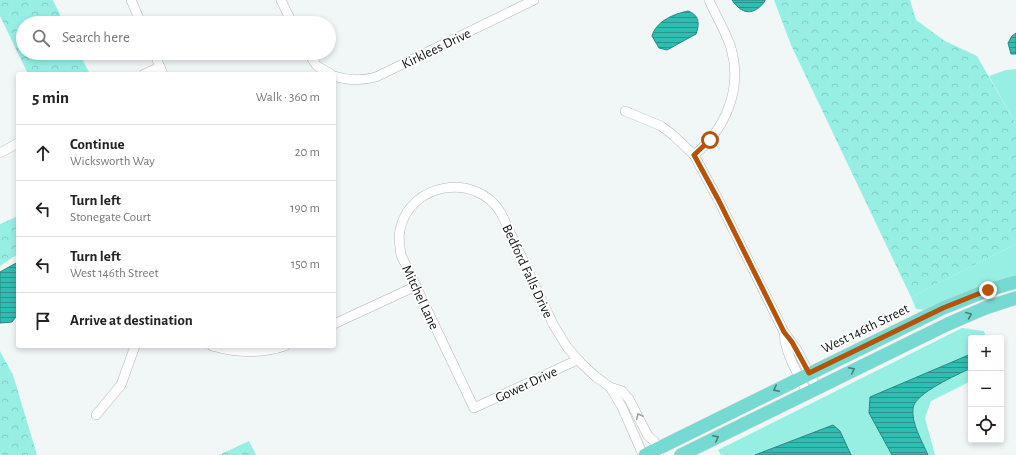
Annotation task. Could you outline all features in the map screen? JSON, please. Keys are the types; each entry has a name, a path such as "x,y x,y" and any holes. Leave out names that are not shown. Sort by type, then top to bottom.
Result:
{"main road":[{"name":"West 146th Street","path":"651,454 805,375 957,302 1016,282"},
{"path":"682,455 955,321 985,308 1016,298"}],"street":[{"path":"131,0 138,16"},
{"path":"281,0 289,16"},
{"name":"Kirklees Drive","path":"336,76 352,80 364,80 376,77 534,0"},
{"path":"694,155 710,140 722,123 728,111 734,87 731,47 709,0"},
{"path":"157,60 161,70"},
{"path":"312,60 327,72"},
{"path":"625,111 661,126 674,135 694,155 719,201 784,332 794,346 812,390"},
{"path":"0,153 16,144"},
{"name":"Bedford Falls Drive","path":"432,190 442,187 460,187 478,192 492,200 500,213 553,324 578,360 610,387 651,454"},
{"name":"Mitchel Lane","path":"432,190 415,203 408,211 400,231 401,255 474,408"},
{"path":"336,323 416,286"},
{"path":"96,415 121,385 134,348"},
{"path":"222,348 243,352 256,352 275,348"},
{"name":"Gower Drive","path":"474,408 578,360"},
{"name":"Bedford Falls Drive","path":"610,387 622,391 630,398 648,436 654,441 651,454"}],"green space":[{"path":"0,0 53,0 61,16 16,16 16,49 0,16"},
{"path":"774,0 910,0 916,20 945,41 977,56 1016,124 1016,244 911,297 791,45"},
{"path":"21,60 83,60 89,72 27,72"},
{"path":"1016,69 1016,124 989,76 1006,70"},
{"path":"16,217 16,255 0,266 0,224"},
{"path":"1016,244 1016,275 926,310 916,309 911,297"},
{"path":"962,328 984,331 985,335 968,335 968,382 931,401 925,418 935,455 721,455 718,450"},
{"path":"0,351 13,375 37,455 0,455"},
{"path":"249,441 256,455 219,455"}],"shaded area":[{"path":"732,0 765,1 757,9 748,12 740,9"},
{"path":"688,11 698,20 696,34 667,50 659,48 652,36 657,26 672,16"},
{"path":"1016,33 1016,54 1011,54 1008,43 1012,36"},
{"path":"16,263 16,317 12,322 0,323 0,272"},
{"path":"968,355 968,370 938,385 921,396 915,402 913,414 915,426 928,455 892,455 869,413 870,397"},
{"path":"833,425 840,431 851,455 755,455"}],"route":[{"path":"710,140 694,155 719,201 784,332 797,350 809,373 943,308 988,290"}]}
